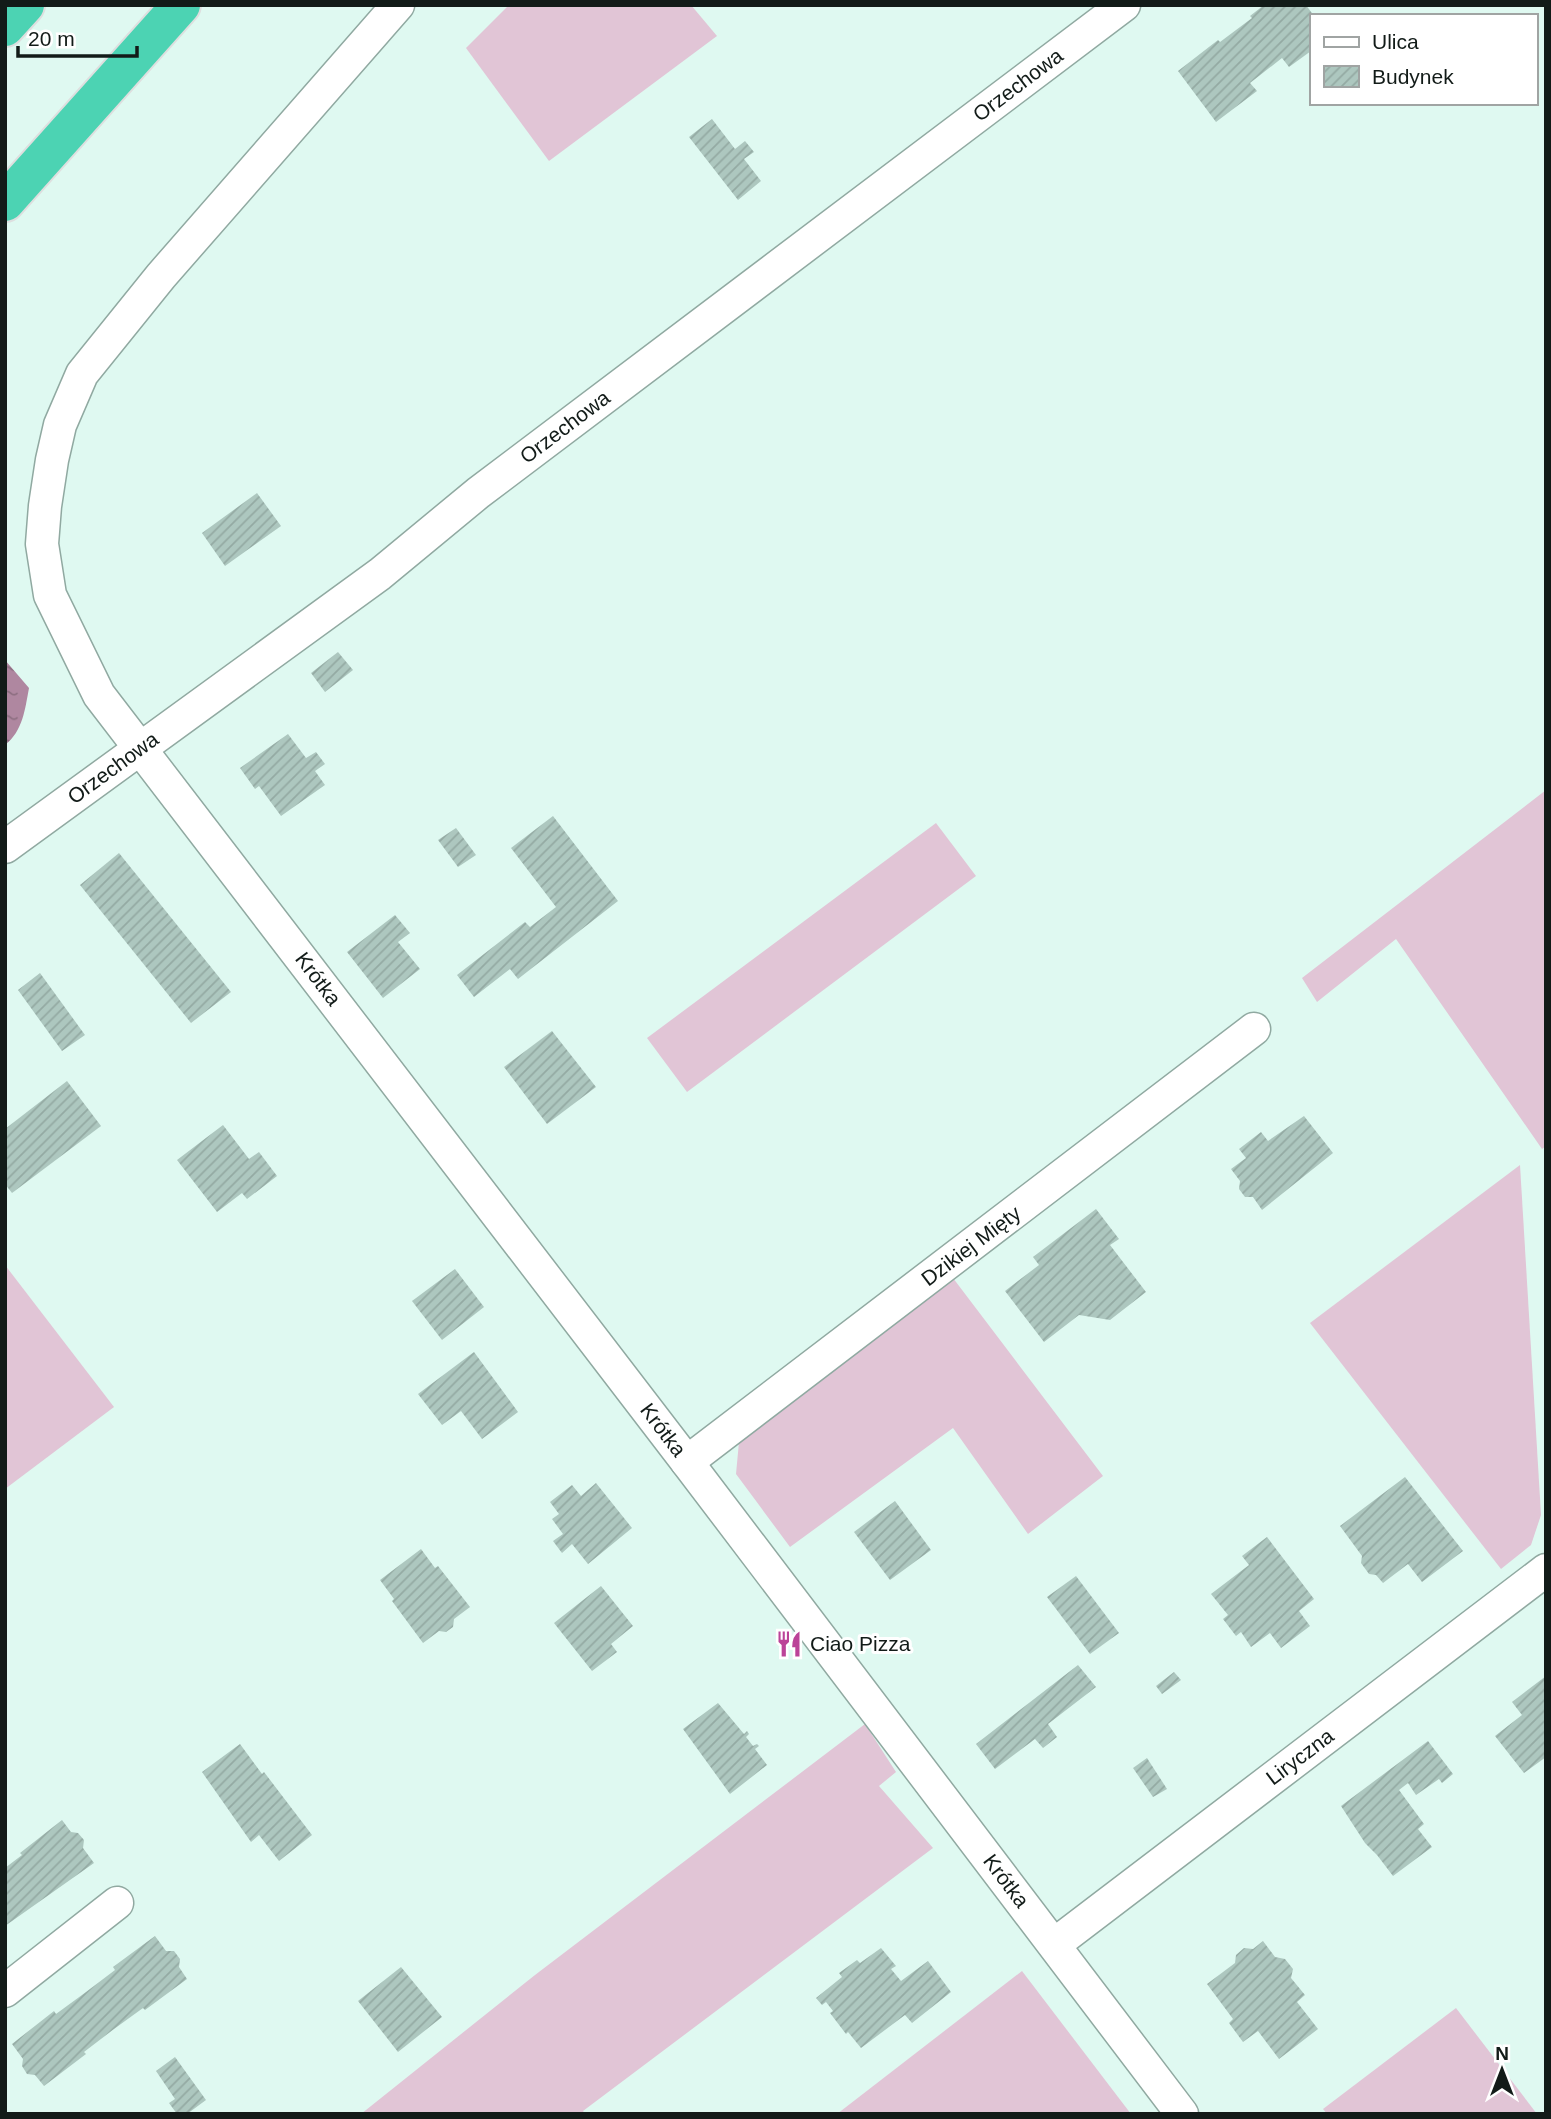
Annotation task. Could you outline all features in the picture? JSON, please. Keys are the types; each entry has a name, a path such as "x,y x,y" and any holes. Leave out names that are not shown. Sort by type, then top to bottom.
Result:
{"highway":[{"path":"5,27 25,5"},
{"path":"5,202 181,5"}],"street":[{"name":"Krótka","path":"398,5 161,276 82,374 60,425 44,506 43,544 50,595 99,695 1055,1944 1182,2114"},
{"name":"Orzechowa","path":"5,846 380,574 478,493 1124,5"},
{"name":"Dzikiej Mięty","path":"687,1462 1254,1029"},
{"name":"Liryczna","path":"1055,1944 1546,1570"},
{"path":"5,1991 117,1903"}],"shaded area":[{"path":"509,5 691,5 717,36 549,161 466,48"},
{"path":"1546,790 1546,1146 1542,1149 1396,939 1317,1002 1302,978"},
{"path":"936,823 976,876 687,1092 647,1038"},
{"path":"1520,1165 1541,1515 1531,1545 1501,1569 1310,1323"},
{"path":"5,1265 114,1407 5,1489"},
{"path":"953,1278 1103,1476 1028,1534 953,1428 790,1547 736,1474 739,1442"},
{"path":"865,1724 896,1772 879,1786 933,1848 583,2111 585,2114 361,2114 535,1975"},
{"path":"1022,1971 1131,2114 837,2114"},
{"path":"1456,2008 1537,2114 1327,2114 1323,2109"}],"water":[{"path":"5,660 29,688 19,726 5,745"}],"building":[{"path":"1264,5 1306,5 1313,14 1310,14 1310,52 1289,67 1282,58 1250,83 1257,91 1216,122 1178,71 1252,18 1250,16"},
{"path":"712,119 735,149 745,141 754,152 744,159 761,181 738,200 689,137"},
{"path":"257,493 281,526 225,566 202,533"},
{"path":"338,652 353,670 325,692 311,673"},
{"path":"288,734 306,758 316,752 325,764 315,771 325,785 281,816 259,786 255,789 240,768"},
{"path":"553,816 618,901 518,979 510,969 474,997 457,975 525,922 530,927 556,907 511,848"},
{"path":"456,828 476,855 458,867 438,840"},
{"path":"119,853 231,992 191,1023 80,885"},
{"path":"395,915 410,933 398,942 420,969 383,998 347,952"},
{"path":"40,973 85,1035 62,1051 18,990"},
{"path":"552,1031 596,1087 547,1124 504,1067"},
{"path":"67,1081 101,1126 12,1193 5,1184 5,1129"},
{"path":"1304,1116 1333,1153 1262,1210 1253,1197 1245,1197 1239,1189 1240,1181 1231,1169 1246,1158 1239,1149 1261,1132 1268,1141"},
{"path":"223,1125 249,1159 259,1152 277,1176 247,1199 242,1193 217,1212 177,1160"},
{"path":"1096,1209 1119,1239 1110,1245 1146,1292 1110,1320 1079,1315 1044,1342 1005,1291 1039,1265 1033,1257"},
{"path":"455,1269 484,1307 442,1340 412,1301"},
{"path":"474,1352 518,1412 482,1439 461,1411 442,1425 418,1394"},
{"path":"1405,1477 1463,1551 1422,1582 1408,1564 1383,1583 1376,1575 1369,1574 1361,1563 1362,1556 1340,1526"},
{"path":"596,1483 632,1528 588,1564 572,1544 562,1553 553,1541 563,1534 552,1519 559,1514 550,1502 572,1485 581,1496"},
{"path":"895,1501 931,1550 890,1580 854,1532"},
{"path":"1267,1537 1314,1599 1299,1611 1310,1626 1281,1648 1270,1633 1251,1647 1241,1632 1236,1636 1223,1619 1228,1615 1211,1594 1249,1565 1242,1556"},
{"path":"421,1549 470,1607 454,1619 453,1627 446,1632 439,1631 423,1643 380,1580"},
{"path":"1076,1576 1119,1633 1090,1654 1047,1597"},
{"path":"601,1586 633,1626 611,1644 617,1652 592,1671 554,1623"},
{"path":"1078,1665 1096,1687 1048,1724 1057,1737 1043,1748 1035,1739 995,1769 976,1744"},
{"path":"1174,1672 1181,1680 1162,1694 1156,1686"},
{"path":"1546,1676 1546,1757 1524,1773 1495,1736 1522,1715 1512,1702"},
{"path":"718,1703 744,1734 747,1731 749,1734 746,1737 753,1746 759,1746 755,1749 767,1765 730,1794 683,1729"},
{"path":"1428,1741 1453,1774 1442,1783 1439,1779 1416,1795 1408,1783 1399,1790 1424,1824 1418,1829 1432,1847 1393,1876 1365,1843 1341,1806"},
{"path":"240,1744 312,1835 279,1861 259,1835 251,1842 202,1772"},
{"path":"1147,1758 1167,1789 1153,1797 1133,1768"},
{"path":"62,1820 71,1832 78,1833 84,1840 83,1848 94,1863 5,1926 5,1868"},
{"path":"155,1936 166,1951 174,1951 180,1959 179,1967 187,1979 114,2029 44,2086 35,2075 27,2074 22,2066 23,2059 12,2044 54,2011 56,2014 86,1992 115,1970 113,1967"},
{"path":"1263,1941 1275,1957 1285,1959 1293,1969 1291,1978 1305,1995 1297,2002 1318,2029 1279,2059 1258,2031 1243,2042 1229,2023 1233,2019 1207,1984 1235,1963 1236,1955 1244,1948 1253,1949"},
{"path":"881,1948 896,1966 891,1969 901,1981 928,1961 951,1992 912,2023 905,2015 861,2048 830,2013 833,2011 826,2002 822,2005 816,1998 842,1977 839,1973 857,1960 860,1963"},
{"path":"401,1967 442,2017 398,2052 358,2001"},
{"path":"175,2057 206,2100 187,2114 177,2114 169,2103 175,2099 156,2071"}],"place":[{"name":"Ciao Pizza","path":"789,1644"}]}
